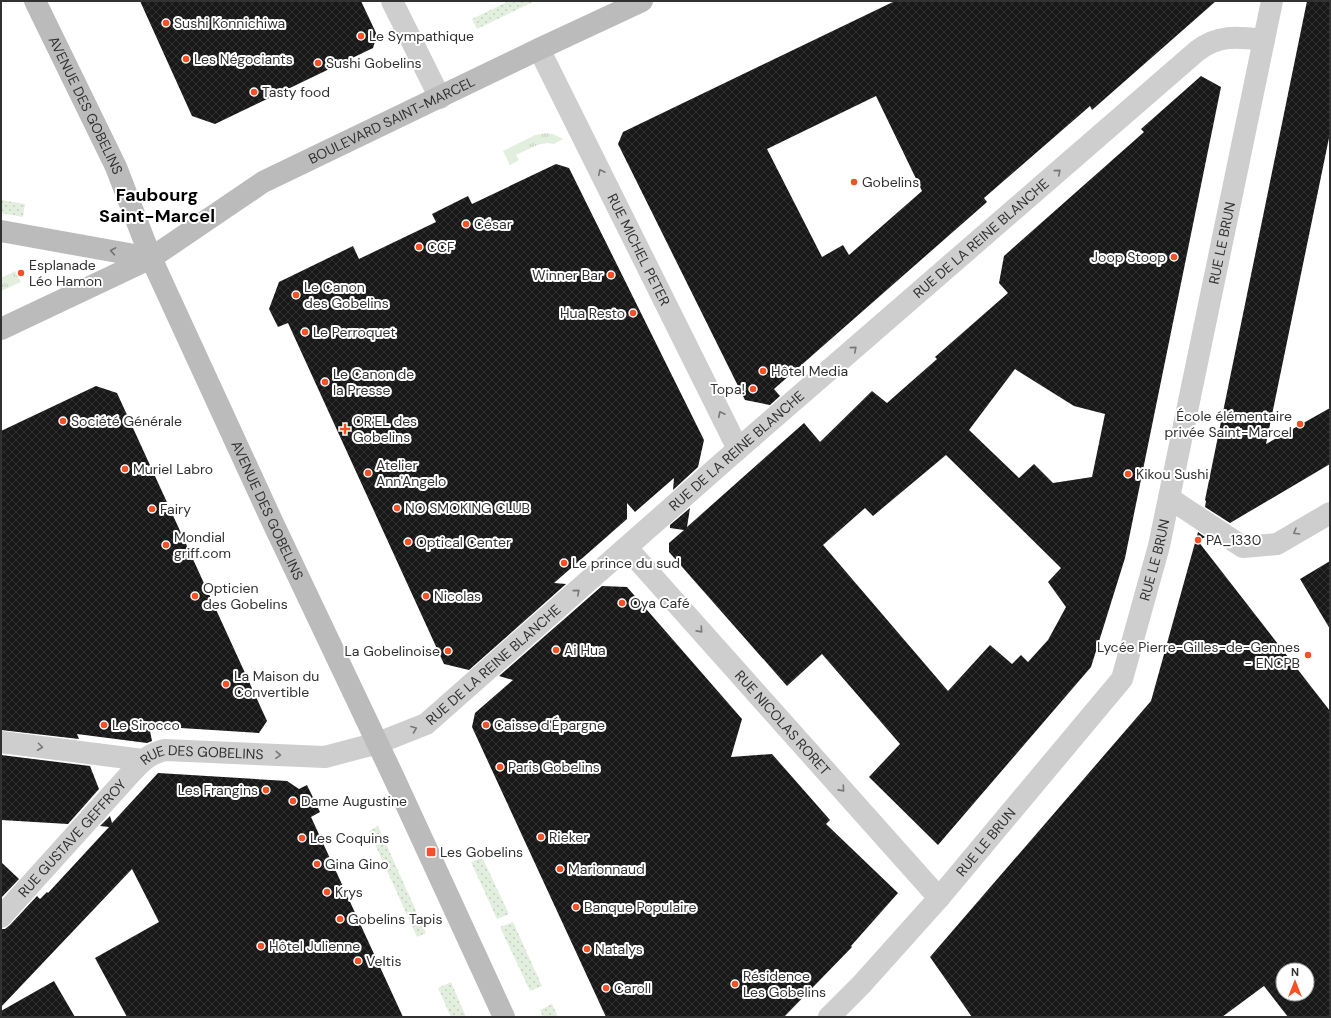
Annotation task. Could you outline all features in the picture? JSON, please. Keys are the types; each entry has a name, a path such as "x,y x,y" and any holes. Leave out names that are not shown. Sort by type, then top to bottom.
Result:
{"main road":[{"name":"AVENUE DES GOBELINS","path":"35,1 116,167 152,258 272,521 378,742 504,1017"},
{"name":"BOULEVARD SAINT-MARCEL","path":"1,329 152,258 263,182 642,1"},
{"path":"1,231 152,258"}],"street":[{"path":"392,1 440,98"},
{"name":"RUE LE BRUN","path":"829,1017 939,898 1122,679 1159,546 1272,1"},
{"name":"RUE DE LA REINE BLANCHE","path":"378,742 426,724 738,449 1197,50 1217,39 1242,38 1264,40"},
{"name":"RUE MICHEL PETER","path":"539,49 738,449"},
{"path":"1169,498 1244,547 1277,544 1330,513"},
{"name":"RUE NICOLAS RORET","path":"627,548 939,898"},
{"name":"RUE DES GOBELINS","path":"1,742 143,760 153,753 165,750 325,757 378,742"},
{"name":"RUE GUSTAVE GEFFROY","path":"1,917 143,760"}],"green space":[{"path":"509,1 535,1 477,29 472,19"},
{"path":"547,133 563,139 554,144 547,143 537,145 516,155 519,160 510,165 503,151 535,135"},
{"path":"1,200 25,204 23,217 1,213"},
{"path":"15,271 21,282 1,291 1,278"},
{"path":"378,826 426,933 417,937 369,831"},
{"path":"482,857 509,914 497,919 471,862"},
{"path":"513,922 542,986 530,991 500,927"},
{"path":"451,982 466,1017 451,1017 438,988"},
{"path":"552,1004 558,1017 543,1017 540,1010"}],"building":[{"path":"140,1 361,1 377,35 373,48 215,124 192,116"},
{"path":"895,1 1216,1 1092,110 1090,106 984,198 987,202 774,389 780,396 770,405 745,400 618,144 623,132","holes":["876,96 922,191 849,255 843,245 822,257 767,149"]},
{"path":"1307,1 1330,1 1330,133 1266,444 1330,408 1330,464 1230,523 1205,507 1205,500"},
{"path":"1201,76 1221,87 1125,558 1091,667 938,845 869,777 900,744 822,654 787,686 669,552 669,543 684,530 670,528 670,525 690,508 687,527 804,423 820,442 872,391 887,403 937,359 935,357 1008,293 999,283 1004,256 1144,132 1141,129","holes":["1015,369 1074,406 1105,414 1092,477 1053,483 1034,464 1019,478 969,430","946,455 1061,568 1048,582 1066,607 1048,640 1028,662 1021,655 1012,664 990,645 948,691 823,545 865,508 873,516"]},
{"path":"556,164 569,168 704,440 698,467 673,490 674,478 635,512 627,503 627,519 554,583 566,584 469,670 444,664 288,323 278,327 269,309 279,282 353,246 359,259 436,222 432,214 468,196 472,204"},
{"path":"96,386 117,393 267,721 259,733 149,726 152,741 147,743 77,734 79,739 1,730 1,431"},
{"path":"1198,532 1205,537 1198,541 1330,711 1330,1017 1288,1017 1276,1002 1315,1002 1315,962 1275,962 1275,1000 1264,986 1222,1017 972,1017 930,957 1151,701"},
{"path":"1330,561 1330,629 1300,579"},
{"path":"602,586 627,587 742,719 731,757 772,754 830,820 826,824 898,893 851,946 852,947 784,1017 606,1017 472,727 475,713 513,680 499,676"},
{"path":"1,755 90,766 99,789 68,824 1,820"},
{"path":"158,773 287,781 299,789 307,785 320,812 311,817 403,1017 127,1017 95,958 159,922 132,869 1,1007 1,929 5,929 10,925 37,896 40,899 47,892 48,893 109,827 100,826 110,816 112,823"},
{"path":"1,862 19,879 1,898"},
{"path":"54,981 75,1017 1,1017 1,1011"}],"place":[{"name":"Sushi Konnichiwa","path":"166,23"},
{"name":"Le Sympathique","path":"361,36"},
{"name":"Les Négociants","path":"186,59"},
{"name":"Sushi Gobelins","path":"318,63"},
{"name":"Tasty food","path":"254,92"},
{"name":"Gobelins","path":"854,182"},
{"name":"César","path":"466,224"},
{"name":"CCF","path":"419,247"},
{"name":"Joop Stoop","path":"1174,257"},
{"name":"Esplanade Léo Hamon","path":"21,273"},
{"name":"Winner Bar","path":"611,275"},
{"name":"Le Canon des Gobelins","path":"296,295"},
{"name":"Hua Resto","path":"633,313"},
{"name":"Le Perroquet","path":"305,332"},
{"name":"Hôtel Media","path":"763,371"},
{"name":"Le Canon de la Presse","path":"325,382"},
{"name":"Topa!","path":"753,389"},
{"name":"Société Générale","path":"63,421"},
{"name":"École élémentaire privée Saint-Marcel","path":"1300,424"},
{"name":"OR'EL des Gobelins","path":"345,429"},
{"name":"Muriel Labro","path":"125,469"},
{"name":"Atelier Ann'Angelo","path":"368,473"},
{"name":"Kikou Sushi","path":"1128,474"},
{"name":"NO SMOKING CLUB","path":"397,508"},
{"name":"Fairy","path":"152,509"},
{"name":"PA_1330","path":"1198,540"},
{"name":"Optical Center","path":"408,542"},
{"name":"Mondial griff.com","path":"166,545"},
{"name":"Le prince du sud","path":"564,563"},
{"name":"Opticien des Gobelins","path":"195,596"},
{"name":"Nicolas","path":"426,596"},
{"name":"Oya Café","path":"622,603"},
{"name":"Ai Hua","path":"556,650"},
{"name":"La Gobelinoise","path":"448,651"},
{"name":"Lycée Pierre-Gilles-de-Gennes - ENCPB","path":"1308,655"},
{"name":"La Maison du Convertible","path":"226,684"},
{"name":"Le Sirocco","path":"104,725"},
{"name":"Caisse d'Épargne","path":"486,725"},
{"name":"Paris Gobelins","path":"500,767"},
{"name":"Les Frangins","path":"266,790"},
{"name":"Dame Augustine","path":"293,801"},
{"name":"Rieker","path":"541,837"},
{"name":"Les Coquins","path":"302,838"},
{"name":"Les Gobelins","path":"431,852"},
{"name":"Gina Gino","path":"317,864"},
{"name":"Marionnaud","path":"560,869"},
{"name":"Krys","path":"327,892"},
{"name":"Banque Populaire","path":"576,907"},
{"name":"Gobelins Tapis","path":"340,919"},
{"name":"Hôtel Julienne","path":"261,946"},
{"name":"Natalys","path":"587,949"},
{"name":"Veltis","path":"358,961"},
{"name":"Résidence Les Gobelins","path":"735,984"},
{"name":"Caroll","path":"606,988"}],"district":[{"name":"Faubourg Saint-Marcel","path":"157,205"}]}
